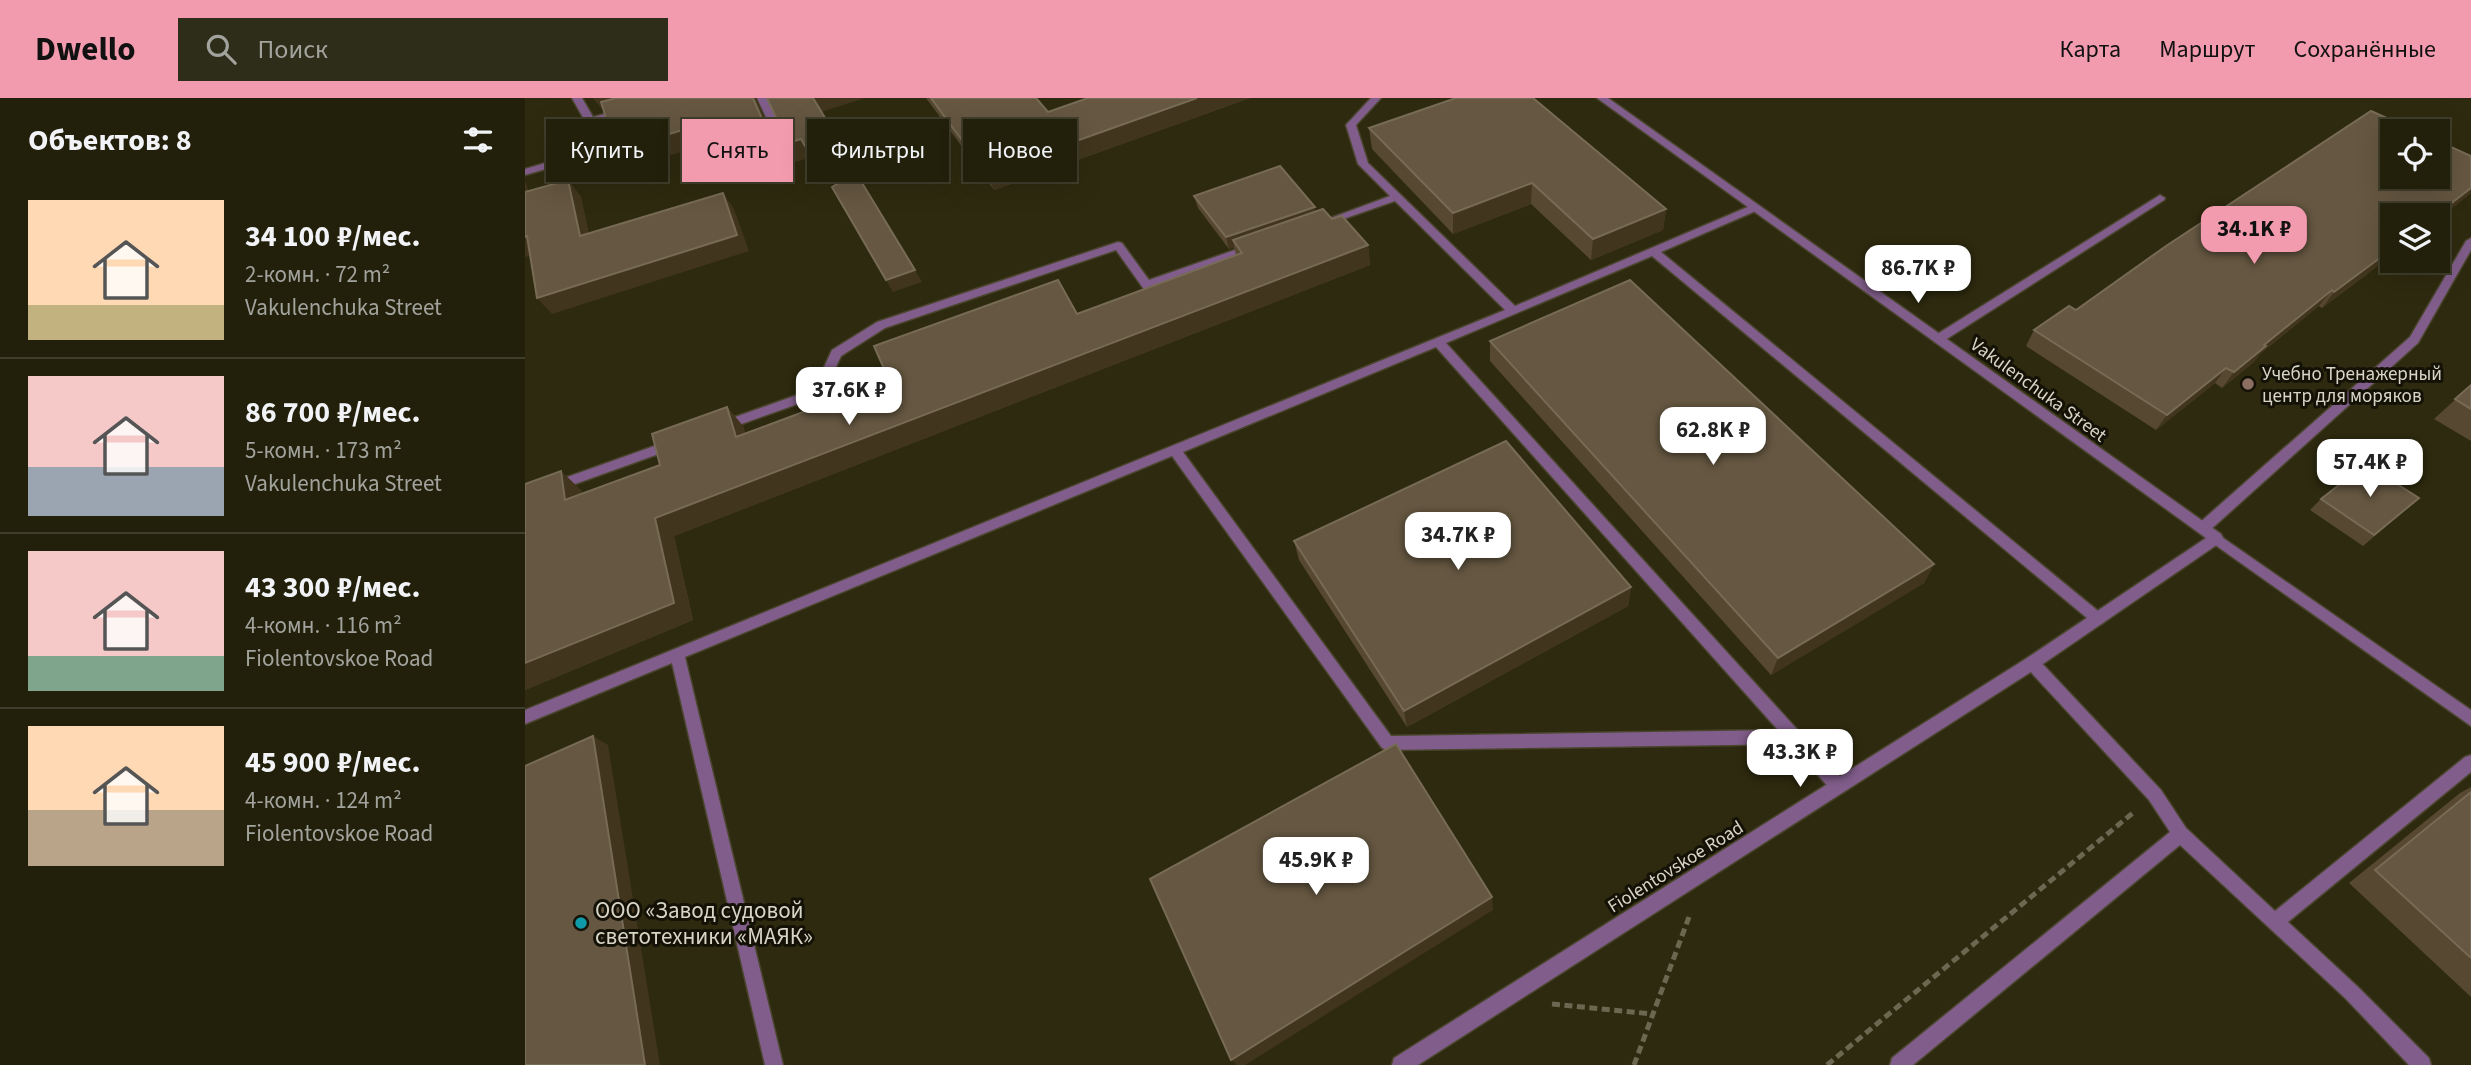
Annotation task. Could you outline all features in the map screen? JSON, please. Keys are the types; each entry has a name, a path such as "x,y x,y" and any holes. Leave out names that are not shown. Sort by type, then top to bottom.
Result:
{"street":[{"path":"577,98 589,119"},
{"path":"762,98 772,119"},
{"path":"1376,98 1351,125 1363,164 1513,311"},
{"name":"Vakulenchuka Street","path":"1602,98 2471,719"},
{"path":"598,119 640,108"},
{"path":"525,172 546,166"},
{"path":"1318,225 1397,197"},
{"path":"1938,339 2160,198"},
{"path":"525,717 1513,311 1754,208"},
{"name":"Fiolentovskoe Road","path":"1401,1065 2098,619 2209,533 2414,340 2471,241"},
{"path":"525,497 819,392 836,353 881,325 1118,245 1147,285 1265,243"},
{"path":"1653,251 2098,619"},
{"path":"1438,342 1838,786"},
{"path":"1175,450 1387,743 1794,737"},
{"path":"677,654 774,1065"},
{"path":"2032,663 2155,795 2180,834 2351,992 2422,1065"},
{"path":"2275,922 2471,762"},
{"path":"1899,1065 2180,834"}],"path":[{"path":"1826,1065 2155,795"},
{"path":"1634,1065 1690,913"},
{"path":"1552,1004 1653,1014"}],"building":[{"path":"616,98 753,98 762,119 682,119 682,130 668,134 668,119 606,119 601,102"},
{"path":"767,98 813,98 826,119 807,119 807,145 801,139 793,141 793,119 777,119"},
{"path":"931,98 1036,98 1048,112 1088,98 1197,98 1077,141 1077,119 963,119 963,142"},
{"path":"1456,98 1533,98 1666,209 1593,239 1532,183 1453,213 1369,128"},
{"path":"2371,111 2389,119 2380,119 2380,189 2450,189 2450,146 2471,156 2471,188 2450,204 2380,203 2380,258 2334,292 2332,290 2234,372 2226,368 2167,415 2034,330 2069,306 2076,310 2166,246"},
{"path":"1280,166 1315,207 1226,237 1194,196"},
{"path":"568,182 580,236 723,193 737,235 537,298 527,236 525,237 525,192"},
{"path":"841,182 861,182 915,270 886,280 832,187"},
{"path":"1323,209 1332,219 1342,216 1368,245 655,518 674,603 525,663 525,484 561,471 565,500 660,465 652,434 727,407 736,437 889,380 874,346 1058,280 1077,314 1242,253 1233,240"},
{"path":"1630,280 1934,564 1778,658 1490,341"},
{"path":"2471,385 2471,409 2455,399"},
{"path":"1506,441 1631,587 1404,711 1294,541"},
{"path":"2366,464 2419,498 2374,535 2321,499"},
{"name":"ООО «Завод судовой светотехники «МАЯК»","path":"593,736 645,1065 525,1065 525,766"},
{"path":"1396,744 1492,897 1231,1060 1150,879"},
{"path":"2471,792 2471,958 2375,870"}],"place":[{"name":"Учебно Тренажерный центр для моряков","path":"2248,384"},
{"name":"ООО «Завод судовой светотехники «МАЯК»","path":"581,923"}]}
